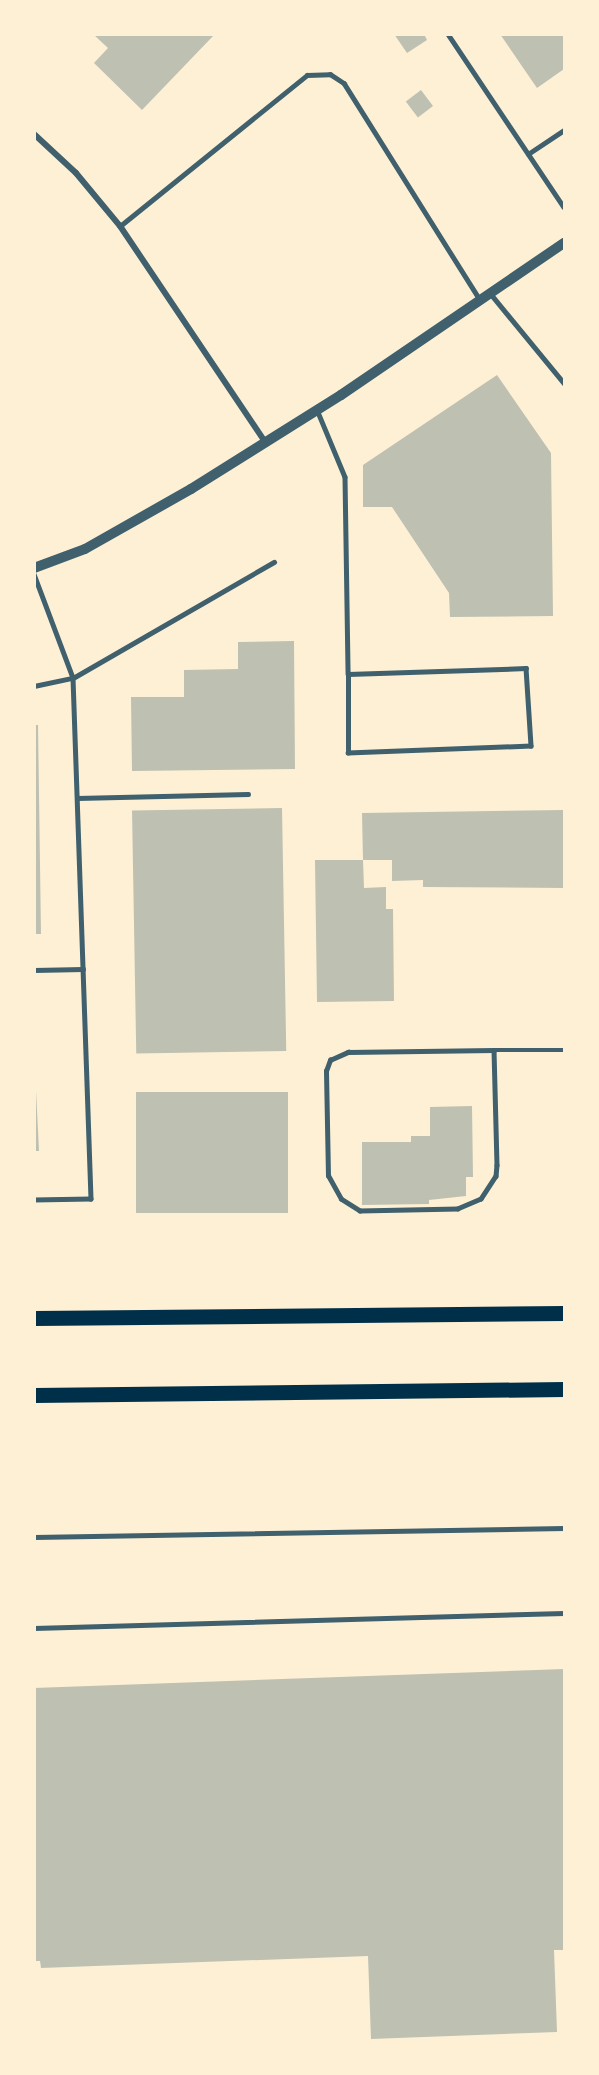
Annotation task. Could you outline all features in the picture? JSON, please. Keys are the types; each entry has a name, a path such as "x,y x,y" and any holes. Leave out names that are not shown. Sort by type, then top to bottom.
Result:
{"main road":[{"path":"34,1318 564,1313"},
{"path":"34,1395 564,1389"}],"street":[{"path":"34,134 76,173 120,226 264,440"},
{"path":"34,568 85,549 191,489 264,440 316,409 564,243"}],"lane":[{"path":"448,34 564,207"},
{"path":"120,226 306,75 330,74 344,83 480,300"},
{"path":"528,153 564,130"},
{"path":"490,293 564,383"},
{"path":"316,409 345,477 348,753 531,746 526,668 348,674"},
{"path":"34,686 73,678 274,562"},
{"path":"34,574 73,678 91,1199 34,1200"},
{"path":"77,798 248,794"},
{"path":"34,970 83,969"},
{"path":"494,1050 497,1165 496,1176 481,1199 458,1209 360,1212 341,1199 328,1176 326,1071 330,1060 348,1052 494,1050 564,1050"},
{"path":"34,1537 564,1528"},
{"path":"34,1628 564,1613"}],"building":[{"path":"93,34 215,34 142,110 94,63 108,48"},
{"path":"394,34 424,34 427,40 407,53"},
{"path":"500,34 564,34 564,69 537,88"},
{"path":"421,90 433,106 418,117 406,101"},
{"path":"497,375 551,453 553,616 450,617 449,593 392,507 363,507 363,465"},
{"path":"294,641 295,769 132,771 131,697 184,697 184,670 238,669 238,642"},
{"path":"34,725 38,725 41,934 34,934"},
{"path":"282,808 286,1051 136,1054 132,811"},
{"path":"564,810 564,888 423,887 423,880 392,881 392,860 363,860 362,813"},
{"path":"315,860 363,860 364,888 386,887 386,909 393,909 394,1001 317,1002"},
{"path":"34,1050 39,1151 34,1151"},
{"path":"136,1092 288,1092 288,1213 136,1213"},
{"path":"472,1106 473,1177 466,1177 466,1196 429,1200 429,1204 362,1205 362,1142 411,1142 411,1136 430,1136 430,1107"},
{"path":"564,1669 564,1950 554,1950 557,2032 371,2039 368,1956 41,1968 40,1961 34,1961 34,1688"}]}
